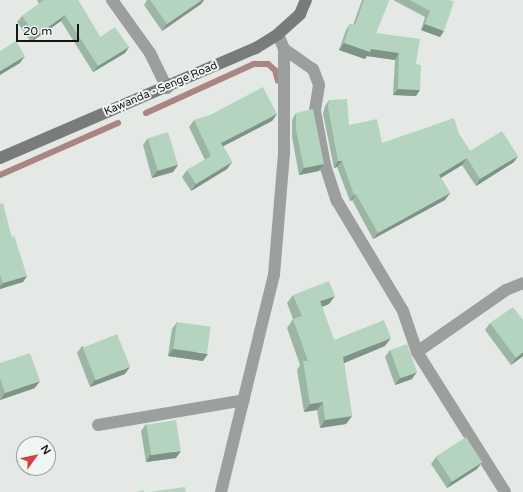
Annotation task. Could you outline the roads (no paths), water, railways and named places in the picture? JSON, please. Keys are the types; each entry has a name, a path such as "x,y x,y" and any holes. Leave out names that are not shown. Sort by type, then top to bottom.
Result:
{"street":[{"path":"112,0 150,53 167,88"},
{"name":"Kawanda - Senge Road","path":"0,158 167,88 256,48 278,34 300,14 306,0"},
{"path":"221,492 274,275 284,154 284,49 278,34"},
{"path":"284,49 313,69 318,85 315,111 325,165 337,202 403,311 416,352 505,492"},
{"path":"416,352 506,290 523,283"},
{"path":"98,426 244,400"}],"waterway":[{"path":"146,113 254,64 268,64 275,70 278,81"},
{"path":"0,175 118,123"}]}
